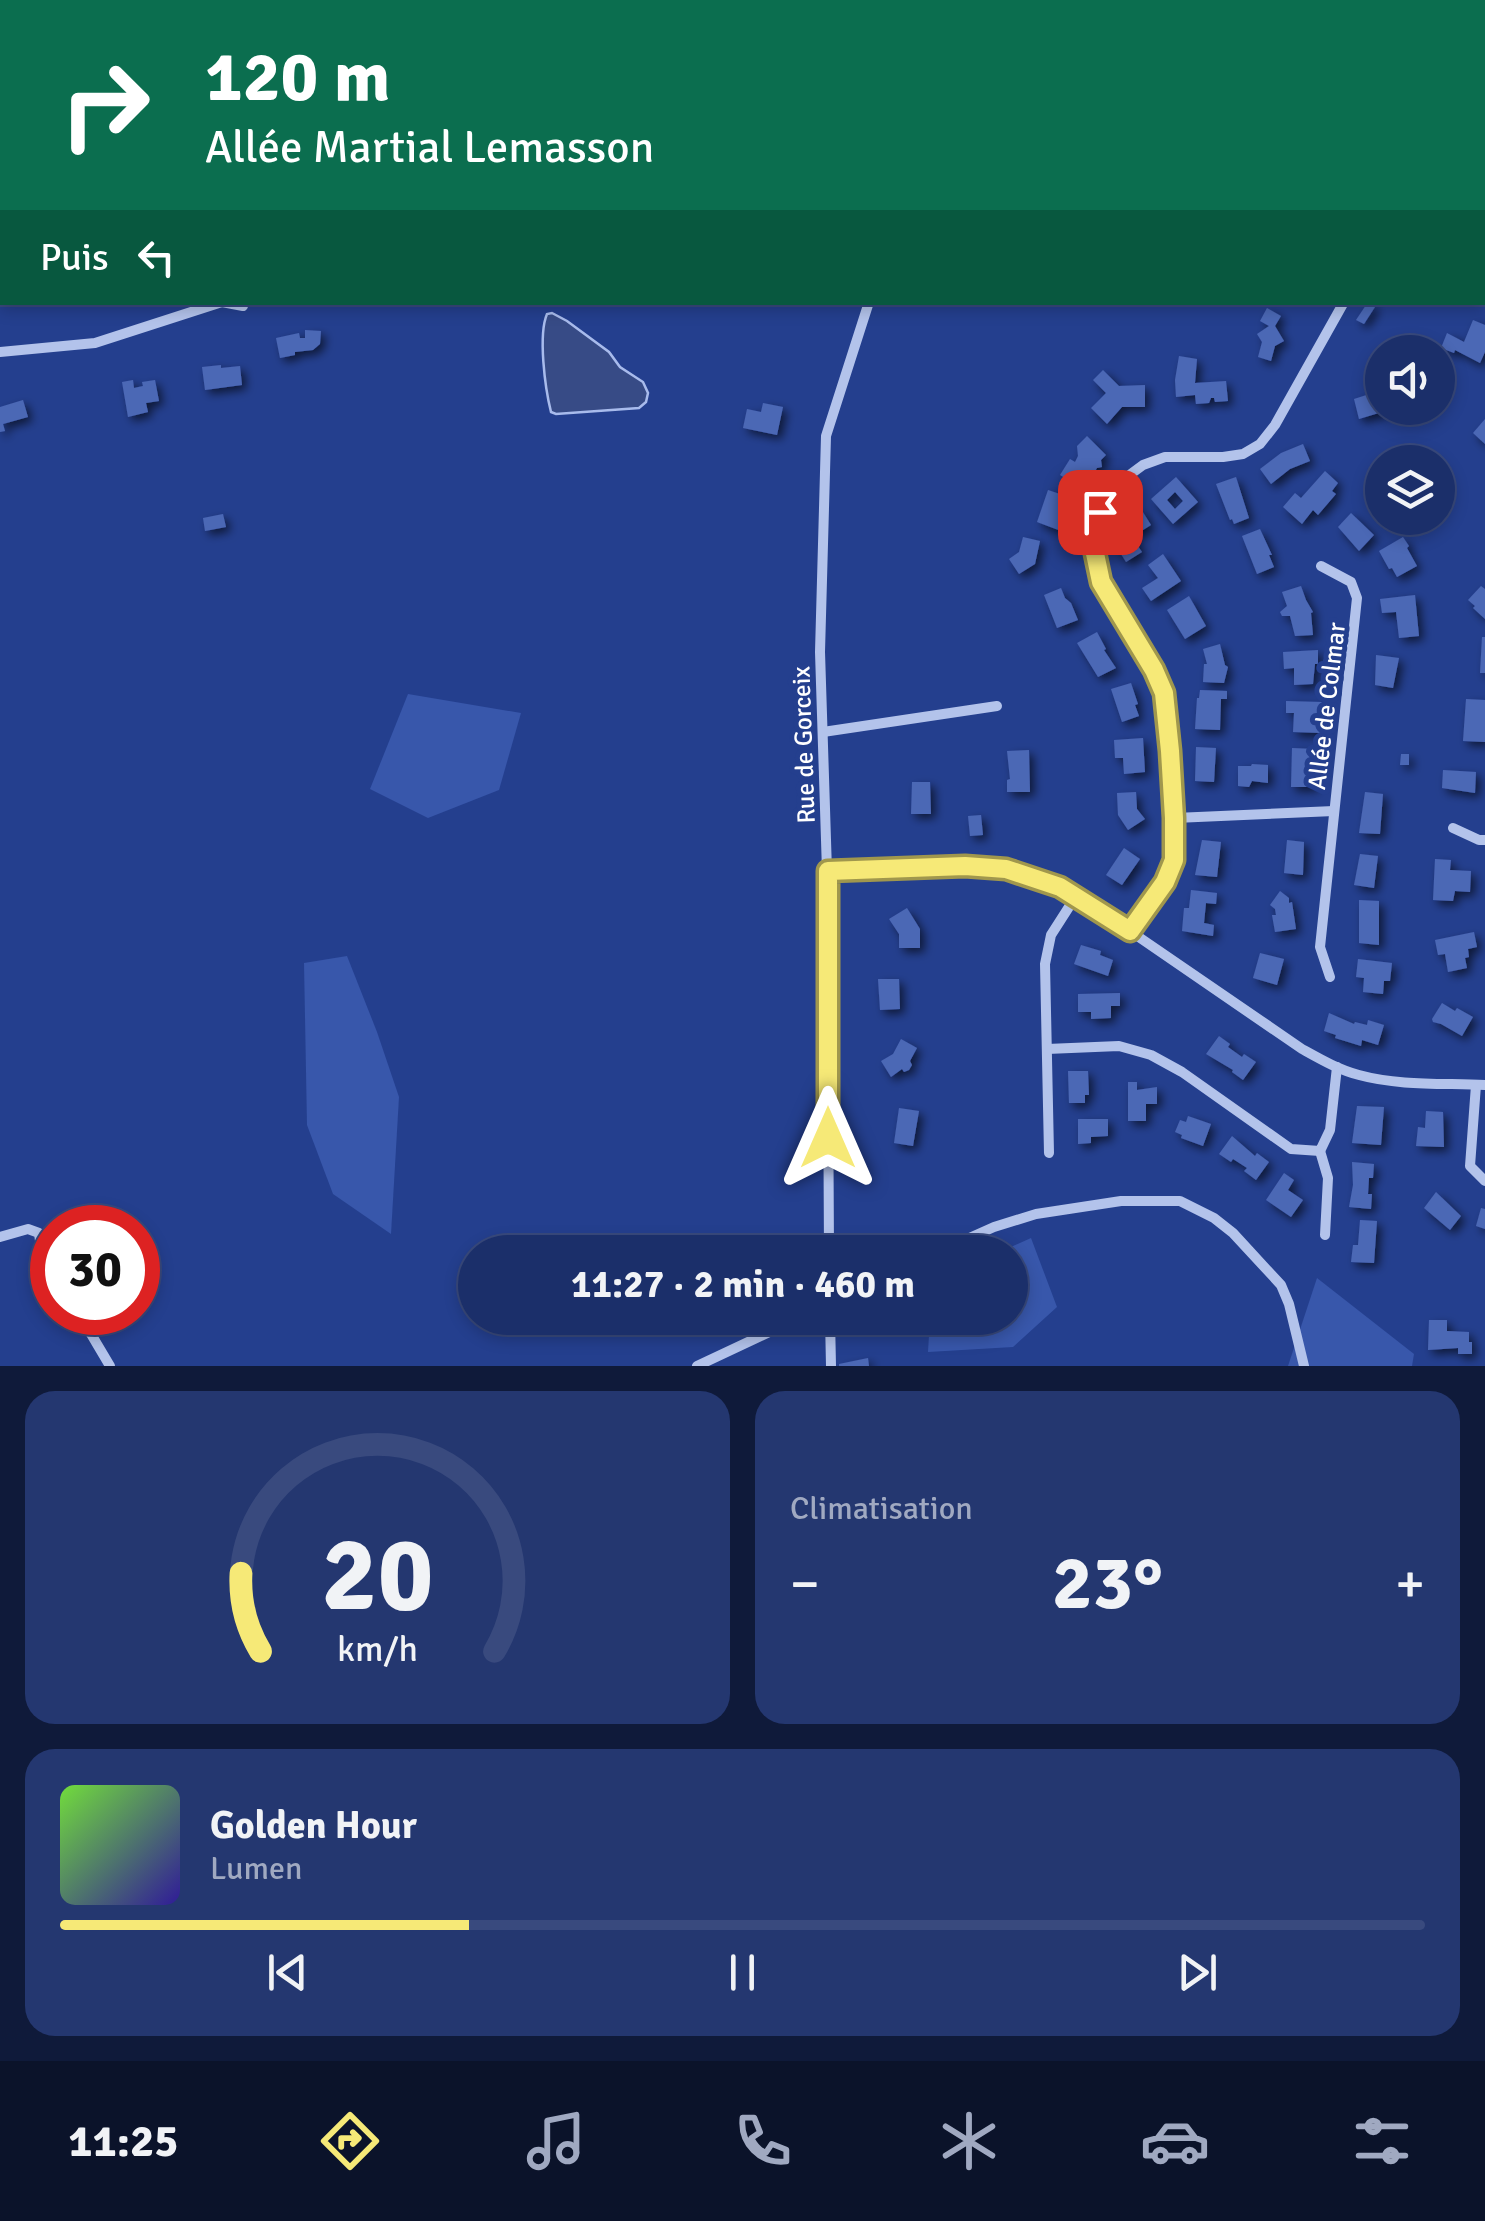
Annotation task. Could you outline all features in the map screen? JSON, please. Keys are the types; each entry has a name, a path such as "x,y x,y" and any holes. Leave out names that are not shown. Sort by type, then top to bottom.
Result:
{"street":[{"path":"0,352 94,343 213,305"},
{"path":"238,305 244,306"},
{"name":"Rue de Gorceix","path":"829,1235 828,871 820,652 826,436 868,305"},
{"path":"1130,931 1165,882 1174,860 1174,818 1164,693 1101,582 1093,544 1100,512 1120,482 1143,465 1165,457 1243,454 1260,444 1275,425 1342,305"},
{"name":"Allée de Colmar","path":"1321,566 1351,582 1358,598 1320,947 1330,977"},
{"path":"822,732 997,706"},
{"name":"Allée de Colmar","path":"1174,818 1334,811"},
{"path":"1453,828 1485,840"},
{"path":"828,871 965,866 1006,869 1033,877 1076,896 1302,1049 1338,1068 1384,1080 1480,1085 1470,1166 1485,1181"},
{"path":"1049,1153 1045,964 1052,934 1076,896"},
{"path":"1048,1049 1118,1046 1152,1054 1291,1149 1320,1150"},
{"path":"1325,1235 1328,1178 1320,1150 1330,1130 1338,1068"},
{"path":"976,1235 1036,1214 1122,1201 1180,1201 1234,1233 1280,1285 1304,1366"},
{"path":"0,1237 30,1230"},
{"path":"92,1335 110,1366"},
{"path":"698,1366 763,1335"},
{"path":"830,1335 831,1366"}],"shaded area":[{"path":"552,313 609,352 620,367 643,382 648,393 646,402 639,408 551,412 543,348 544,323 547,314"},
{"path":"408,694 521,713 499,790 428,818 370,789"},
{"path":"347,956 399,1097 391,1234 333,1194 307,1125 304,963"},
{"path":"1031,1238 1057,1307 1028,1333"},
{"path":"1317,1278 1414,1354 1412,1366 1288,1366"},
{"path":"929,1335 1026,1335 1013,1347 928,1352"}],"building":[{"path":"1366,305 1375,307 1364,324 1356,320"},
{"path":"1267,308 1281,316 1275,326 1284,341 1275,346 1271,361 1258,357 1262,342 1257,334 1269,326 1260,321"},
{"path":"1473,320 1485,325 1485,352 1480,363 1455,350 1455,337 1464,342"},
{"path":"305,330 321,331 320,344 313,350 280,358 276,338 299,333 300,338 305,338"},
{"path":"1179,356 1197,359 1195,383 1226,381 1228,401 1215,402 1211,398 1209,403 1196,404 1195,395 1176,397"},
{"path":"240,366 242,385 205,390 202,367"},
{"path":"1103,370 1119,386 1145,385 1145,407 1122,407 1107,424 1091,408 1106,393 1093,380"},
{"path":"133,380 134,388 155,380 159,401 146,403 148,412 128,417 122,382"},
{"path":"1365,395 1365,417 1359,419 1354,399"},
{"path":"23,400 28,417 3,424 5,431 0,432 0,407"},
{"path":"763,403 783,407 777,435 743,428 747,409 761,412"},
{"path":"1485,419 1485,444 1473,433"},
{"path":"1087,436 1106,455 1101,460 1102,467 1080,487 1060,475 1070,459 1075,462 1077,446"},
{"path":"1303,444 1310,461 1290,469 1271,484 1260,469 1281,453"},
{"path":"1325,471 1338,483 1332,491 1336,494 1318,515 1313,510 1302,524 1283,507 1295,493 1301,498"},
{"path":"1176,477 1198,502 1173,524 1151,499","holes":["1175,492 1183,501 1175,509 1167,500"]},
{"path":"1236,477 1249,518 1234,524 1216,484"},
{"path":"1048,490 1072,498 1061,531 1037,522"},
{"path":"1141,509 1151,525 1132,537 1142,552 1126,562 1116,546 1120,522"},
{"path":"1351,513 1365,526 1365,535 1374,535 1359,551 1338,527"},
{"path":"223,514 226,527 205,531 203,518"},
{"path":"1260,529 1274,567 1257,574 1242,536"},
{"path":"1023,537 1040,541 1035,564 1019,574 1009,559 1019,552"},
{"path":"1403,537 1417,566 1397,577 1379,551"},
{"path":"1163,554 1181,581 1151,601 1142,588 1158,578 1148,565"},
{"path":"1301,586 1313,612 1313,635 1295,636 1290,616 1280,612 1287,606 1282,592"},
{"path":"1481,586 1485,589 1485,619 1468,600"},
{"path":"1061,588 1078,620 1057,628 1044,595"},
{"path":"1415,595 1419,636 1399,638 1396,612 1382,613 1380,599"},
{"path":"1189,596 1206,626 1185,639 1167,610"},
{"path":"1097,632 1116,668 1098,677 1077,643"},
{"path":"1485,637 1485,673 1480,673"},
{"path":"1220,644 1228,667 1224,683 1203,682 1207,664 1203,649"},
{"path":"1318,650 1313,684 1294,685 1294,668 1284,669 1283,652"},
{"path":"1376,655 1399,658 1393,688 1375,685"},
{"path":"1131,683 1139,716 1122,722 1111,689"},
{"path":"1200,690 1227,691 1227,699 1221,699 1220,730 1195,729"},
{"path":"1466,699 1485,700 1485,742 1463,741"},
{"path":"1286,701 1322,702 1321,733 1293,732 1294,713 1286,713"},
{"path":"1143,738 1145,772 1124,774 1123,758 1115,758 1114,740"},
{"path":"1196,747 1216,748 1214,782 1195,781"},
{"path":"1292,748 1315,749 1314,787 1291,787"},
{"path":"1029,750 1030,792 1007,792 1007,751"},
{"path":"1401,754 1409,754 1409,765 1400,765"},
{"path":"1268,765 1268,783 1252,781 1249,787 1238,786 1238,766"},
{"path":"1443,770 1476,772 1475,793 1442,788"},
{"path":"912,782 930,782 931,814 911,814"},
{"path":"1136,792 1137,809 1145,819 1128,830 1118,815 1117,793"},
{"path":"1365,792 1383,794 1380,834 1359,833"},
{"path":"981,815 983,835 970,836 968,816"},
{"path":"1202,840 1221,842 1217,877 1195,875"},
{"path":"1287,840 1304,842 1303,875 1284,873"},
{"path":"1124,848 1140,859 1122,885 1106,875"},
{"path":"1360,854 1378,856 1374,888 1354,885"},
{"path":"1435,859 1451,860 1450,870 1471,871 1470,892 1455,891 1453,901 1433,900"},
{"path":"1191,890 1217,893 1216,904 1206,903 1204,923 1214,925 1213,936 1182,931"},
{"path":"1280,891 1292,902 1296,929 1275,932 1275,909 1270,905"},
{"path":"1359,900 1379,901 1379,945 1359,943"},
{"path":"907,908 920,929 920,948 899,948 899,934 889,919"},
{"path":"1474,932 1477,947 1468,949 1467,968 1448,972 1445,954 1438,955 1435,940"},
{"path":"1081,945 1101,951 1100,955 1113,960 1108,976 1074,964"},
{"path":"1260,953 1284,959 1277,985 1253,978"},
{"path":"1358,959 1392,963 1390,981 1384,981 1383,994 1363,992 1364,978 1356,977"},
{"path":"878,979 899,979 900,1009 880,1010"},
{"path":"1120,993 1120,1006 1111,1006 1111,1018 1091,1019 1091,1012 1078,1012 1078,994"},
{"path":"1442,1003 1473,1017 1462,1036 1433,1022"},
{"path":"1329,1013 1354,1024 1367,1025 1368,1020 1384,1025 1378,1045 1362,1040 1361,1046 1324,1031"},
{"path":"1219,1036 1242,1057 1244,1054 1256,1062 1243,1080 1206,1054"},
{"path":"901,1039 917,1048 909,1070 902,1069 891,1077 881,1061 893,1054"},
{"path":"1068,1071 1088,1071 1089,1095 1085,1095 1085,1103 1069,1103"},
{"path":"1128,1082 1137,1082 1137,1090 1157,1087 1157,1104 1146,1104 1146,1121 1128,1121"},
{"path":"1357,1106 1384,1107 1381,1145 1352,1143"},
{"path":"899,1108 919,1111 913,1146 894,1143"},
{"path":"1426,1111 1443,1112 1444,1147 1416,1146 1418,1127 1425,1128"},
{"path":"1188,1116 1211,1124 1203,1146 1175,1132 1180,1120 1186,1122"},
{"path":"1078,1119 1108,1119 1108,1136 1091,1137 1091,1143 1078,1144"},
{"path":"1232,1136 1255,1156 1257,1153 1269,1162 1256,1180 1244,1171 1247,1168 1219,1154"},
{"path":"1352,1162 1374,1164 1373,1178 1369,1178 1371,1209 1349,1207"},
{"path":"1284,1173 1294,1180 1288,1190 1303,1200 1291,1217 1266,1200"},
{"path":"1436,1192 1461,1216 1450,1230 1424,1208"},
{"path":"1481,1208 1485,1209 1485,1229 1476,1226"},
{"path":"1360,1220 1377,1221 1374,1263 1351,1262 1353,1245 1358,1245"},
{"path":"1429,1320 1447,1320 1447,1331 1469,1332 1472,1354 1458,1354 1458,1348 1428,1350"},
{"path":"868,1358 869,1366 839,1366 839,1364"}],"route":[{"path":"828,1138 828,871 965,866 1006,869 1060,887 1130,931 1165,882 1174,860 1174,818 1164,693 1101,582 1093,544 1100,512"}]}
